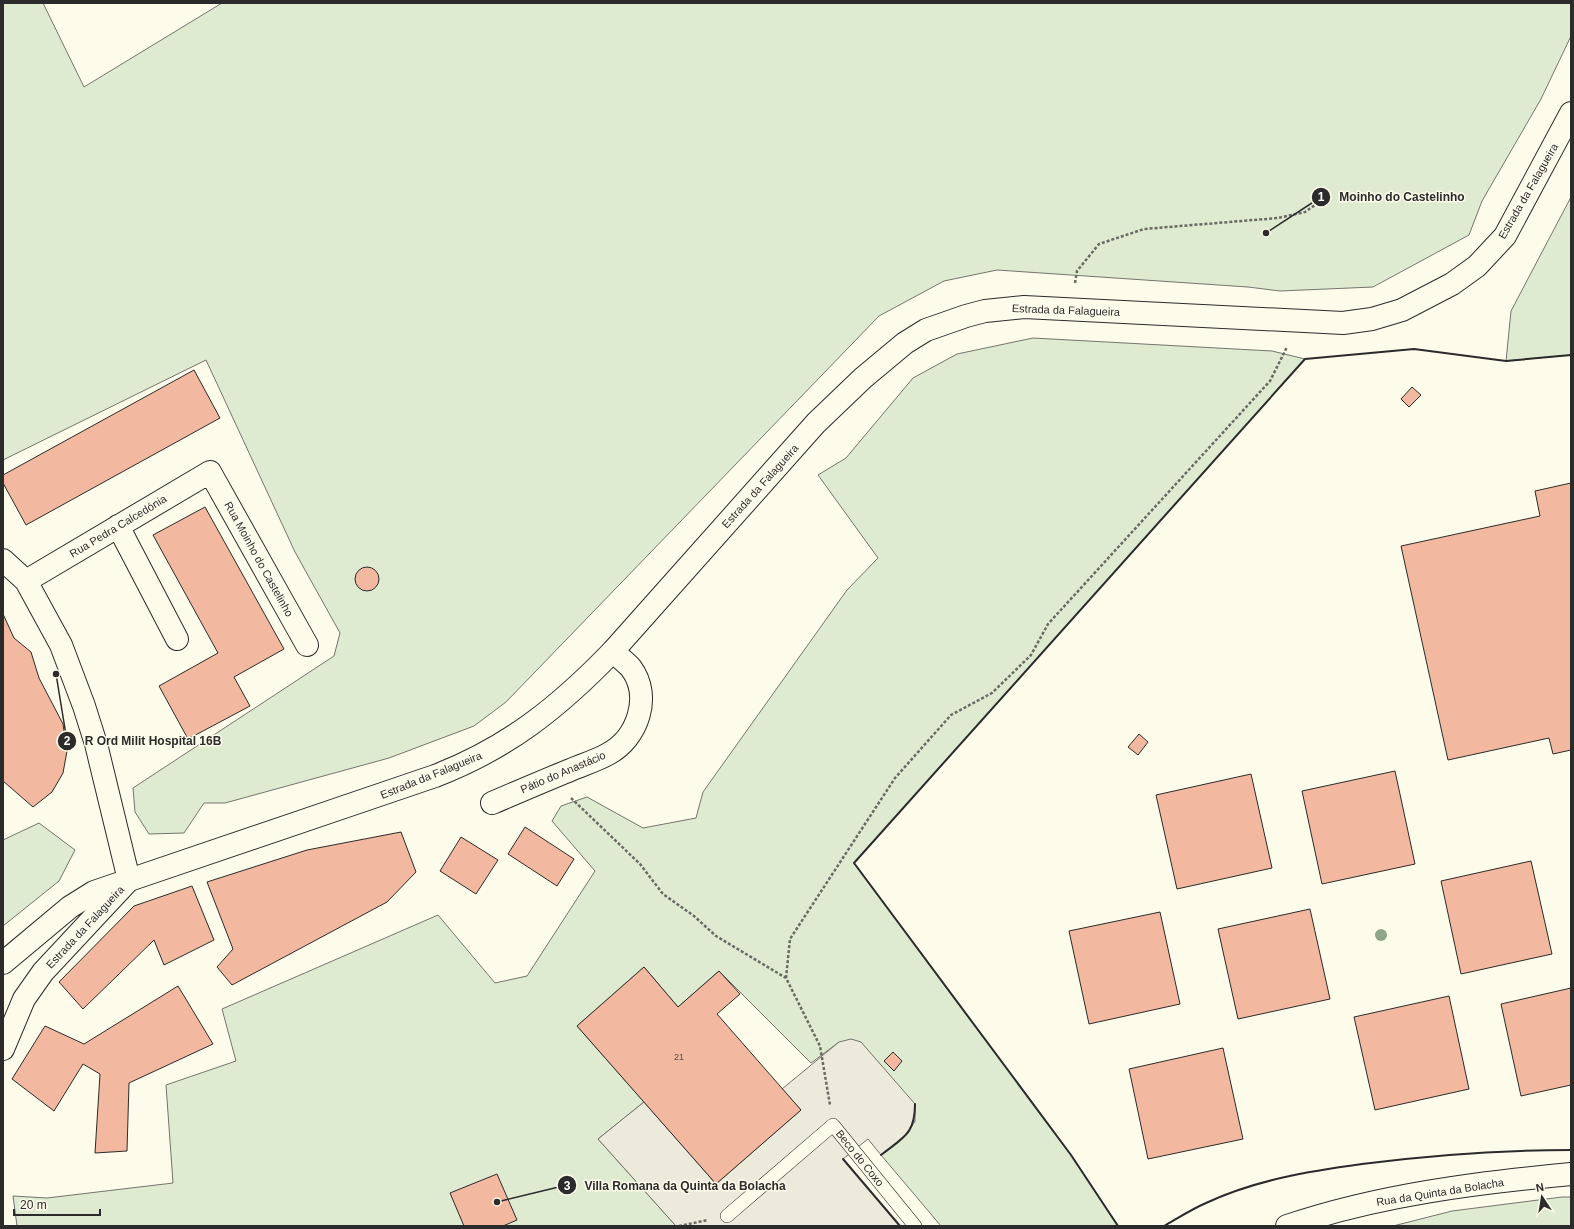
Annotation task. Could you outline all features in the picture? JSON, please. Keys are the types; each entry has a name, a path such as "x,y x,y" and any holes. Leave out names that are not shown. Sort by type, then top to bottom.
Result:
{"street":[{"name":"Estrada da Falagueira","path":"3,1049 24,999 31,988 43,972 129,880 402,789 468,763 495,749 554,707 583,682 613,651 816,423 863,378 905,343 926,330 943,323 985,311 1024,307 1343,322 1372,319 1402,310 1452,284 1476,266 1505,236 1571,113"},
{"name":"Rua Pedra Calcedónia","path":"26,581 210,472"},
{"name":"Rua Moinho do Castelinho","path":"210,472 307,645"},
{"path":"118,526 177,639"},
{"path":"3,560 26,581 61,645 84,706 96,744 129,880 94,892 82,898 6,961 25,970 31,988"},
{"name":"Pátio do Anastácio","path":"492,803 609,754 631,732 638,719 641,706 641,694 636,677 630,667 613,651"},
{"name":"Rua da Quinta da Bolacha","path":"1288,1226 1317,1216 1400,1196 1488,1182 1571,1174"}],"lane":[{"name":"Beco do Coxo","path":"727,1216 833,1124 915,1226"}],"path":[{"path":"1071,310 1077,271 1099,244 1144,229 1278,218 1305,212 1326,198"},
{"path":"833,1124 820,1046 786,978 790,939 894,778 951,715 992,693 1031,655 1048,624 1270,381 1300,320"},
{"path":"551,778 640,864 663,894 694,916 716,936 786,978"},
{"path":"679,1226 727,1216"}],"green space":[{"path":"3,3 43,3 84,87 222,3 1571,3 1571,36 1541,99 1482,201 1469,235 1373,287 1280,291 1248,287 997,270 944,281 879,316 506,702 474,726 389,758 225,803 204,803 184,833 149,834 135,812 133,788 334,656 340,633 295,552 206,360 3,460"},
{"path":"1571,197 1571,355 1506,361 1511,311"},
{"path":"1033,338 1272,351 1305,359 854,863 1071,1155 1118,1226 941,1226 881,1155 905,1136 915,1121 839,1042 811,1063 719,971 678,1007 644,967 577,1026 644,1102 598,1139 676,1226 17,1226 13,1196 47,1198 173,1183 166,1085 236,1061 222,1009 438,915 495,983 527,976 595,871 552,821 561,806 587,797 643,828 696,818 703,792 847,590 878,558 818,475 846,458 913,378 957,354"},
{"path":"39,823 75,850 59,881 3,926 3,840"},
{"path":"1571,1197 1571,1226 1393,1226 1452,1211"}],"shaded area":[{"path":"851,1039 861,1042 915,1104 915,1121 905,1136 881,1155 868,1139 843,1159 900,1226 676,1226 598,1139 644,1102 716,1184 801,1110 782,1089 839,1042"}],"building":[{"path":"194,370 220,418 26,525 3,483 3,475"},
{"path":"1412,387 1421,395 1409,407 1401,399"},
{"path":"1571,483 1571,750 1553,754 1549,738 1448,760 1401,546 1540,516 1535,491"},
{"path":"205,507 284,649 234,677 250,706 188,739 159,686 218,653 153,535"},
{"path":"367,567 372,568 378,574 378,584 372,590 367,591 362,590 356,584 355,579 356,574 362,568"},
{"path":"3,614 14,638 31,652 39,678 63,724 67,751 63,773 52,792 33,807 3,781"},
{"path":"1139,734 1148,742 1138,755 1128,747"},
{"path":"1395,771 1415,864 1322,884 1302,791"},
{"path":"1251,774 1272,868 1177,889 1156,795"},
{"path":"525,827 574,859 557,886 508,854"},
{"path":"401,832 416,872 387,902 232,985 217,967 233,949 207,882 307,850"},
{"path":"461,837 498,860 476,894 440,871"},
{"path":"1531,861 1552,954 1461,974 1441,881"},
{"path":"192,886 214,940 164,965 154,940 83,1009 59,982 134,906"},
{"path":"1310,909 1330,999 1238,1019 1218,929"},
{"path":"1160,912 1180,1004 1089,1024 1069,931"},
{"path":"644,967 678,1007 719,971 740,994 717,1014 801,1110 716,1184 577,1026"},
{"path":"178,986 213,1044 129,1083 127,1151 95,1153 100,1074 83,1064 54,1111 12,1079 45,1026 84,1044"},
{"path":"1571,988 1571,1085 1521,1096 1501,1004"},
{"path":"1449,996 1469,1089 1375,1110 1354,1017"},
{"path":"1223,1048 1243,1139 1148,1159 1129,1069"},
{"path":"893,1052 902,1061 894,1071 884,1061"},
{"path":"497,1174 517,1220 503,1226 464,1226 450,1193"}],"wall":[{"path":"1118,1226 1071,1155 854,863 1305,359 1414,349 1506,361 1571,355"},
{"path":"881,1155 907,1134 913,1122 915,1104"},
{"path":"1164,1226 1196,1208 1225,1195 1263,1182 1303,1173 1414,1158 1493,1152 1571,1150"},
{"path":"843,1159 900,1226"}],"place":[{"name":"Moinho do Castelinho","path":"1266,233"},
{"name":"R Ord Milit Hospital 16B","path":"56,674"},
{"name":"Villa Romana da Quinta da Bolacha","path":"497,1202"}]}
